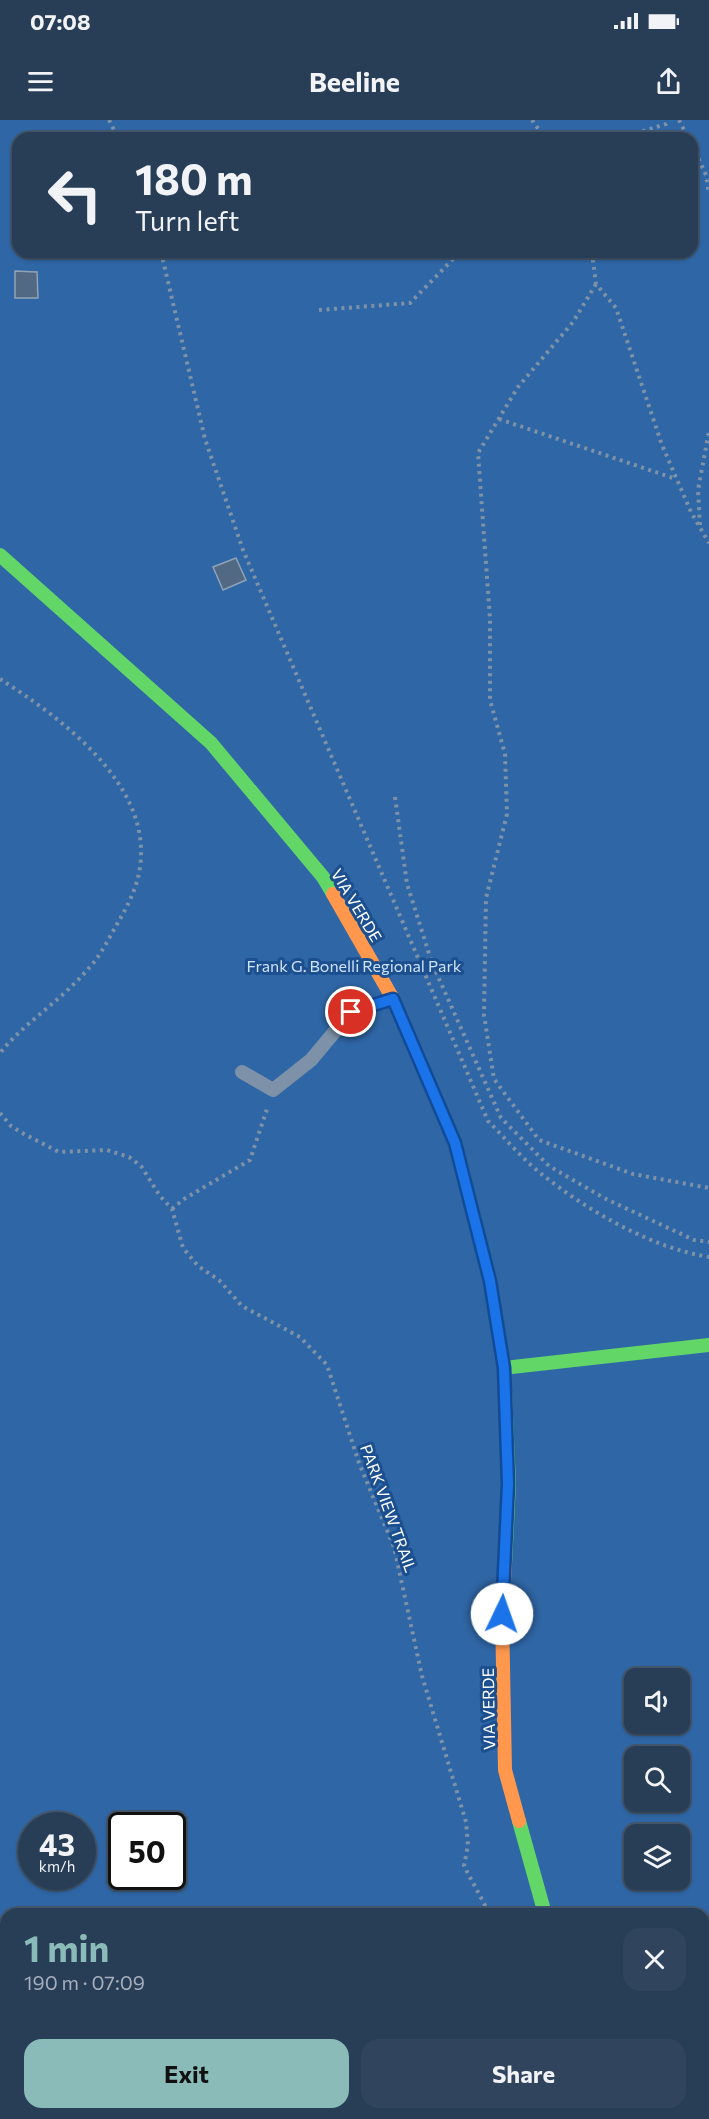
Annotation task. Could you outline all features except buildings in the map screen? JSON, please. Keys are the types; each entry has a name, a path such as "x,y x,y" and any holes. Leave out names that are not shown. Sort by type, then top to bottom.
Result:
{"main road":[{"name":"VIA VERDE","path":"0,555 211,743 322,877 393,999 455,1143 490,1281 504,1368 508,1484 502,1614 506,1770 543,1908"},
{"path":"504,1368 709,1345"}],"lane":[{"path":"242,1072 273,1090 311,1060 351,1012 393,999"}],"path":[{"path":"640,132 666,124 670,120"},
{"path":"698,158 706,175 709,194"},
{"path":"162,258 205,439 243,550 488,1120 543,1176 622,1227 685,1253 709,1257"},
{"path":"319,310 410,303 454,258"},
{"path":"593,258 596,284 616,308 650,411 677,479 709,543"},
{"path":"596,284 573,322 518,387 478,453 490,619 490,700 505,754 507,814 486,898 484,1015 494,1078 539,1140 633,1174 709,1188"},
{"path":"498,419 677,479"},
{"path":"700,529 698,490 709,430"},
{"path":"0,679 52,714 81,740 111,774 136,819 141,852 133,896 91,966 62,997 10,1041 0,1053"},
{"path":"395,797 407,884 432,963 501,1118 549,1166 606,1199 694,1240 709,1242"},
{"path":"172,1209 184,1199 250,1160 273,1090"},
{"name":"PARK VIEW TRAIL","path":"0,1113 11,1126 58,1152 82,1153 107,1149 129,1157 141,1166 160,1196 172,1209 183,1248 198,1266 223,1284 242,1306 300,1336 327,1365 358,1463 394,1547 422,1676 466,1822 468,1845 464,1866 486,1908"}],"green space":[{"name":"Frank G. Bonelli Regional Park","path":"0,120 709,120 709,1908 0,1908"}],"traffic: fast":[{"path":"0,555 211,743 323,877 333,894"},
{"path":"445,1120 455,1143 490,1281 504,1368 509,1484 505,1565"},
{"path":"504,1368 709,1345"},
{"path":"519,1821 543,1908"}],"traffic: slow":[{"path":"333,894 393,999 445,1120"},
{"path":"505,1565 502,1614 505,1770 519,1821"}],"route":[{"path":"351,1012 393,999 455,1143 490,1281 504,1368 508,1484 502,1614"}]}
